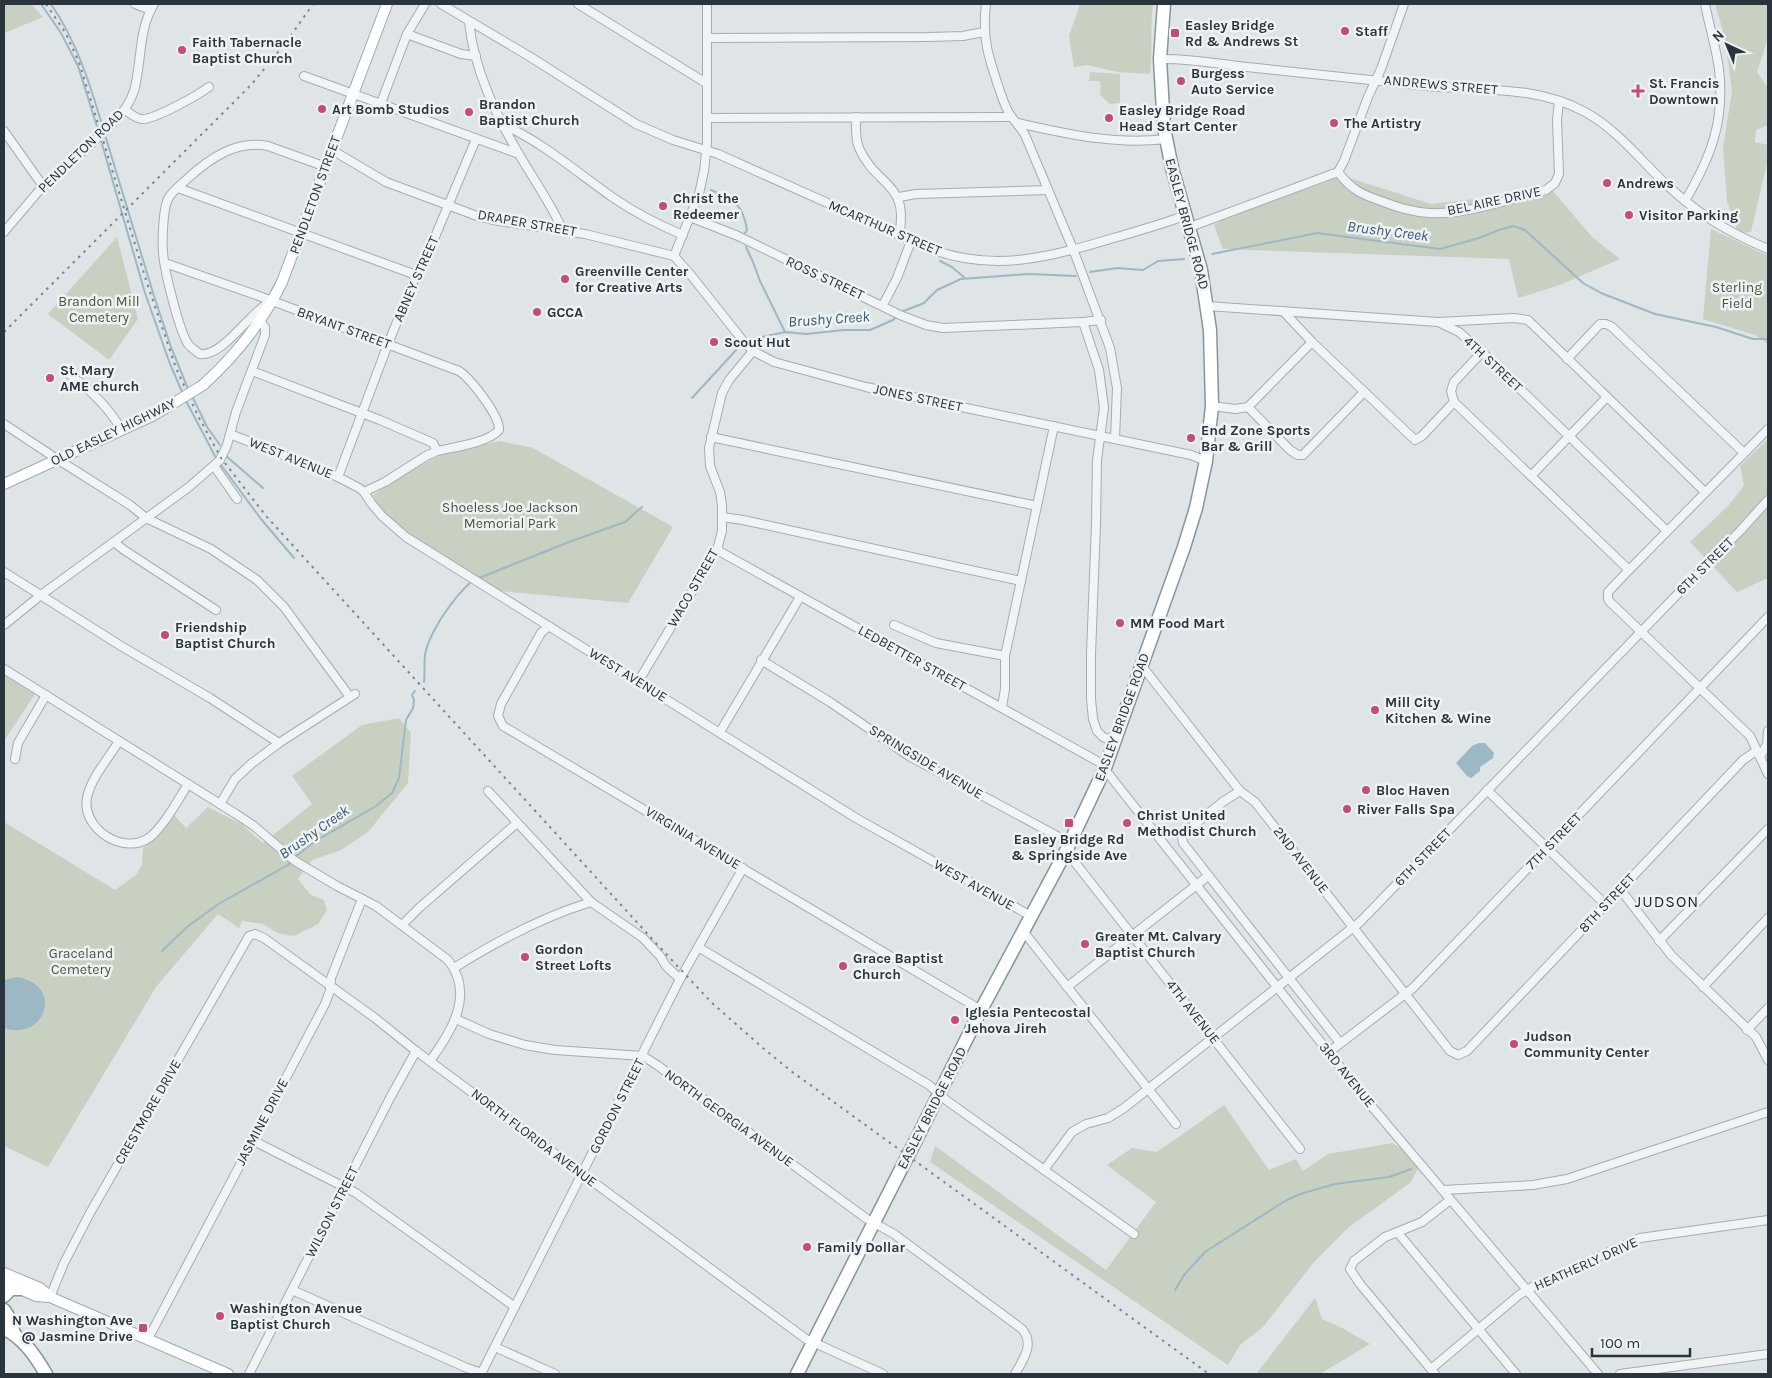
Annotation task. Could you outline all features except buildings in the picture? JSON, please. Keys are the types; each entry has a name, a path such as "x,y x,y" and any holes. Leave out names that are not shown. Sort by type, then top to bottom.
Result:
{"highway":[{"name":"EASLEY BRIDGE ROAD","path":"797,1374 981,1010 1068,847 1105,768 1189,531 1206,461 1212,406 1212,350 1201,270 1172,168 1166,139 1160,59 1164,4"},
{"path":"4,1296 11,1289 21,1289"},
{"path":"4,1310 8,1316 9,1331 27,1347 46,1374"}],"main road":[{"name":"PENDLETON STREET","path":"272,301 288,269 387,4"},
{"name":"OLD EASLEY HIGHWAY","path":"4,484 152,416 203,385 240,346 272,301"},
{"path":"4,1272 40,1288 50,1297 228,1374"},
{"path":"4,1282 36,1296 50,1297"}],"street":[{"path":"135,4 152,7"},
{"path":"381,103 408,34 425,4"},
{"name":"MCARTHUR STREET","path":"441,4 532,58 636,124 672,140 706,150 911,241 947,255 994,262 1030,260 1188,221"},
{"path":"578,4 706,84"},
{"path":"674,256 702,183 707,118 707,4"},
{"path":"986,4 984,32 989,60 1011,117 1018,123 1025,135 1101,320 1110,348 1116,374 1115,439"},
{"path":"1188,221 1338,172 1381,69 1404,4"},
{"path":"1685,201 1703,170 1709,155 1720,110 1719,67 1705,4"},
{"name":"PENDLETON ROAD","path":"4,232 43,186 91,144 125,110 134,91 142,37 152,7"},
{"path":"469,22 476,56 487,91 519,154 562,229"},
{"path":"707,38 929,37 957,36 984,32"},
{"path":"408,34 461,54 476,56"},
{"name":"ANDREWS STREET","path":"1160,59 1429,86 1530,94 1559,101 1585,112 1611,129 1685,201 1723,228 1768,249"},
{"path":"304,76 519,154"},
{"path":"125,110 139,118 148,118 185,102 209,88"},
{"name":"BEL AIRE DRIVE","path":"1338,172 1351,187 1366,196 1392,206 1430,213 1465,210 1546,190 1555,183 1559,174 1557,120 1559,101"},
{"path":"856,117 856,138 859,148 865,158 898,197 902,209 899,235"},
{"path":"707,118 1011,117"},
{"path":"1018,123 1096,139 1142,141 1166,139"},
{"path":"504,125 554,155 617,200 682,236"},
{"path":"4,131 43,186"},
{"name":"ABNEY STREET","path":"338,477 361,413 416,275 432,244 476,139"},
{"path":"272,301 250,317 216,351 200,354 189,345 182,332 162,250 168,199 216,155 238,147 251,145 268,146 326,167"},
{"name":"DRAPER STREET","path":"332,150 386,182 493,220 534,227 562,229 674,256"},
{"path":"178,188 416,275"},
{"path":"898,197 916,194 1048,190"},
{"name":"ROSS STREET","path":"690,217 738,236 883,305 900,315 926,325 943,328 1101,320"},
{"path":"883,305 897,278 911,241"},
{"name":"JONES STREET","path":"674,256 753,351 774,362 866,387 1100,435 1191,455 1206,461"},
{"name":"BRYANT STREET","path":"165,263 448,366 466,376 485,400 499,424 497,432 486,439 437,450"},
{"name":"4TH STREET","path":"1207,306 1438,322 1459,332 1570,436 1667,531"},
{"path":"1283,311 1312,342 1415,440 1422,436 1454,402"},
{"path":"4,625 41,595 189,487 221,458 265,335 265,327 259,320"},
{"path":"1438,322 1528,320 1705,492"},
{"path":"1083,322 1096,358 1102,384 1103,420 1097,460 1091,654 1093,719 1097,731 1103,737 1115,741"},
{"path":"1567,358 1600,324 1612,327 1744,453"},
{"path":"1212,406 1234,409 1248,407 1312,342"},
{"name":"WACO STREET","path":"638,682 717,550 722,531 721,499 709,460 709,448 722,393 729,380 753,351"},
{"path":"1482,352 1454,382 1451,391 1454,402 1629,570"},
{"path":"252,371 433,443 437,450 364,492"},
{"path":"70,375 88,388 111,414 121,429"},
{"path":"1248,407 1290,450 1298,455 1303,455 1364,392"},
{"path":"1531,476 1608,397"},
{"path":"4,424 130,505 146,518 211,549 256,580 284,607 352,696 279,743 243,771 235,779 220,804"},
{"path":"1002,707 1005,689 1005,656 1054,426"},
{"path":"1768,429 1629,570 1607,595 1610,601 1750,736 1768,773"},
{"name":"WEST AVENUE","path":"230,434 338,477 364,492 382,516 406,537 856,818 1031,916"},
{"path":"711,437 1037,506"},
{"path":"214,466 237,499"},
{"name":"6TH STREET","path":"1044,1170 1072,1132 1086,1124 1108,1118 1148,1090 1353,927 1740,531 1768,500"},
{"path":"722,517 1021,581"},
{"path":"114,542 216,610"},
{"name":"LEDBETTER STREET","path":"717,550 1002,707 1099,762 1105,768"},
{"path":"4,572 121,646 210,698 279,743"},
{"path":"720,732 800,596"},
{"name":"7TH STREET","path":"1329,1052 1412,988 1768,617"},
{"path":"894,625 936,643 1005,656"},
{"name":"VIRGINIA AVENUE","path":"549,626 537,640 501,704 498,716 501,724 981,1010"},
{"name":"SPRINGSIDE AVENUE","path":"761,660 830,702 909,756 1068,847"},
{"name":"2ND AVENUE","path":"1142,666 1240,791 1255,802 1450,1051 1458,1056"},
{"path":"4,669 254,826 292,859 376,906 448,960 459,980 460,1002 456,1019 430,1061"},
{"path":"15,759 18,743 46,695"},
{"path":"1758,754 1767,744 1768,731"},
{"path":"119,741 93,782 86,803 89,818 107,836 125,844 147,839 156,831 188,784"},
{"name":"8TH STREET","path":"1458,1056 1467,1051 1743,760 1758,754"},
{"name":"3RD AVENUE","path":"1105,768 1368,1102 1598,1374"},
{"path":"1487,790 1606,905"},
{"path":"488,791 591,902 643,938 660,956 666,966 680,979"},
{"name":"3RD AVENUE","path":"1240,791 1224,801 1185,832 1182,837 1183,843 1340,1043"},
{"path":"402,925 517,823"},
{"path":"1659,941 1768,829"},
{"name":"4TH AVENUE","path":"1068,847 1132,935 1300,1149"},
{"name":"GORDON STREET","path":"481,1374 680,979 743,868"},
{"path":"1067,987 1208,876"},
{"path":"1620,889 1671,955 1759,1041 1768,1060"},
{"name":"JASMINE DRIVE","path":"148,1339 252,1140 312,1031 327,999 331,978 362,899"},
{"path":"454,968 525,927 573,907 591,902"},
{"path":"1703,987 1768,918"},
{"path":"1023,931 1176,1124"},
{"name":"NORTH FLORIDA AVENUE","path":"255,934 264,938 330,986 806,1339 883,1374"},
{"name":"CRESTMORE DRIVE","path":"50,1297 64,1263 90,1213 204,1016 240,948 249,936 255,934"},
{"path":"698,948 930,1085 946,1100 1134,1234"},
{"path":"1747,1030 1768,1008"},
{"name":"NORTH GEORGIA AVENUE","path":"456,1019 489,1034 525,1045 555,1050 642,1056 665,1070 860,1214 894,1234 1024,1331 1028,1338 1028,1346 1015,1374"},
{"name":"WILSON STREET","path":"249,1374 390,1098 416,1051"},
{"path":"1443,1190 1532,1185 1567,1179 1768,1112"},
{"path":"252,1140 368,1200 515,1307"},
{"path":"1433,1371 1360,1284 1350,1269 1354,1261 1385,1237 1422,1222 1450,1200"},
{"name":"HEATHERLY DRIVE","path":"1433,1371 1478,1329 1527,1291 1593,1258 1640,1238 1768,1220"},
{"path":"1398,1233 1516,1374"},
{"path":"292,1290 481,1374"},
{"path":"495,1347 555,1374"},
{"path":"1620,1374 1768,1354"}],"green space":[{"path":"4,4 31,4 43,17 4,33"},
{"path":"1080,4 1153,4 1150,74 1118,72 1088,65 1074,67 1069,36"},
{"path":"1715,4 1768,4 1768,38 1757,72 1768,88 1768,125 1756,130 1755,142 1768,145 1768,159 1751,232 1738,233 1727,201 1723,148 1732,91 1725,38"},
{"path":"1090,72 1120,74 1120,103 1110,104 1100,95 1101,85 1099,81 1089,81"},
{"path":"1340,175 1431,204 1552,190 1593,238 1620,259 1557,286 1518,298 1509,259 1223,249 1214,225 1244,207 1322,184"},
{"name":"Sterling Field","path":"1711,229 1768,256 1768,344 1755,335 1703,319"},
{"name":"Brandon Mill Cemetery","path":"117,237 138,319 109,360 48,314"},
{"path":"1768,439 1768,578 1737,592 1690,542 1728,506 1744,486 1740,466"},
{"name":"Shoeless Joe Jackson Memorial Park","path":"500,441 533,448 673,527 628,603 500,591 464,571 410,536 380,509 373,495 412,470 442,454"},
{"path":"4,675 35,694 4,741"},
{"name":"Graceland Cemetery","path":"399,718 411,733 408,783 368,832 341,850 312,860 298,879 311,895 324,900 327,910 318,924 294,936 277,933 263,924 242,921 239,928 218,914 156,987 48,1167 4,1146 4,822 115,890 136,875 142,865 143,848 174,815 186,828 208,807 241,824 263,843 312,804 292,776 362,725"},
{"path":"1224,1105 1269,1170 1296,1159 1303,1171 1328,1154 1393,1143 1421,1163 1410,1183 1349,1227 1315,1261 1263,1327 1240,1345 1228,1365 930,1162 935,1146 1106,1270 1156,1202 1107,1165 1132,1148 1157,1152"},
{"path":"1315,1298 1322,1319 1370,1344 1320,1374 1256,1374"}],"water":[{"path":"1485,743 1494,753 1493,758 1480,767 1480,771 1471,778 1456,763 1472,746"},
{"path":"17,977 32,982 41,990 45,1000 44,1011 39,1020 30,1027 18,1030 4,1028 4,980"}],"waterway":[{"path":"41,4 61,33 78,66 99,133"},
{"path":"51,4 75,48 88,79 103,128"},
{"path":"105,135 154,296 171,347 188,389"},
{"path":"100,137 145,293 170,364 183,394"},
{"path":"711,190 731,200 740,209 747,230 745,233"},
{"name":"Brushy Creek","path":"1212,254 1317,233 1440,249 1513,226 1525,230 1583,283 1601,293 1655,314 1716,327 1753,339 1768,339"},
{"path":"746,247 785,332"},
{"name":"Brushy Creek","path":"1090,272 1117,268 1143,270 1158,261 1184,259"},
{"path":"940,261 952,267 965,278"},
{"name":"Brushy Creek","path":"901,312 924,303 937,290 961,279 1028,274 1076,276"},
{"name":"Brushy Creek","path":"748,340 785,332 806,334 844,330 870,330 893,320 898,315"},
{"name":"Brushy Creek","path":"692,398 738,348"},
{"path":"192,396 207,427 220,445"},
{"path":"186,401 216,458"},
{"path":"226,456 263,488"},
{"path":"221,465 261,519 294,558"},
{"name":"Brushy Creek","path":"479,578 625,522 642,507"},
{"name":"Brushy Creek","path":"424,682 425,655 431,636 457,596 471,582"},
{"name":"Brushy Creek","path":"295,857 314,842 376,806 392,793 399,778 406,720 413,708 414,700 412,695 415,691"},
{"name":"Brushy Creek","path":"162,951 187,927 220,903 292,861"},
{"path":"1175,1290 1184,1275 1205,1252 1285,1201 1300,1194 1335,1184 1389,1177 1411,1169"}],"railway":[{"path":"46,4 65,32 79,62 146,280 176,368 198,416 221,458 266,516 711,1002 791,1071 1209,1374"},
{"path":"4,332 251,85 287,41 313,4"}],"place":[{"name":"Staff","path":"1345,31"},
{"name":"Easley Bridge Rd & Andrews St","path":"1175,33"},
{"name":"Faith Tabernacle Baptist Church","path":"182,50"},
{"name":"Burgess Auto Service","path":"1181,81"},
{"name":"St. Francis Downtown","path":"1638,91"},
{"name":"Art Bomb Studios","path":"322,109"},
{"name":"Brandon Baptist Church","path":"469,112"},
{"name":"Easley Bridge Road Head Start Center","path":"1109,118"},
{"name":"The Artistry","path":"1334,123"},
{"name":"Andrews","path":"1607,183"},
{"name":"Christ the Redeemer","path":"663,206"},
{"name":"Visitor Parking","path":"1629,215"},
{"name":"Greenville Center for Creative Arts","path":"565,279"},
{"name":"GCCA","path":"537,312"},
{"name":"Scout Hut","path":"714,342"},
{"name":"St. Mary AME church","path":"50,378"},
{"name":"End Zone Sports Bar & Grill","path":"1191,438"},
{"name":"MM Food Mart","path":"1120,623"},
{"name":"Friendship Baptist Church","path":"165,635"},
{"name":"Mill City Kitchen & Wine","path":"1375,710"},
{"name":"Bloc Haven","path":"1366,790"},
{"name":"River Falls Spa","path":"1347,809"},
{"name":"Easley Bridge Rd & Springside Ave","path":"1069,823"},
{"name":"Christ United Methodist Church","path":"1127,823"},
{"name":"Greater Mt. Calvary Baptist Church","path":"1085,944"},
{"name":"Gordon Street Lofts","path":"525,957"},
{"name":"Grace Baptist Church","path":"843,966"},
{"name":"Iglesia Pentecostal Jehova Jireh","path":"955,1020"},
{"name":"Judson Community Center","path":"1514,1044"},
{"name":"Family Dollar","path":"807,1247"},
{"name":"Washington Avenue Baptist Church","path":"220,1316"},
{"name":"N Washington Ave @ Jasmine Drive","path":"143,1328"}],"district":[{"name":"JUDSON","path":"1667,901"}]}
